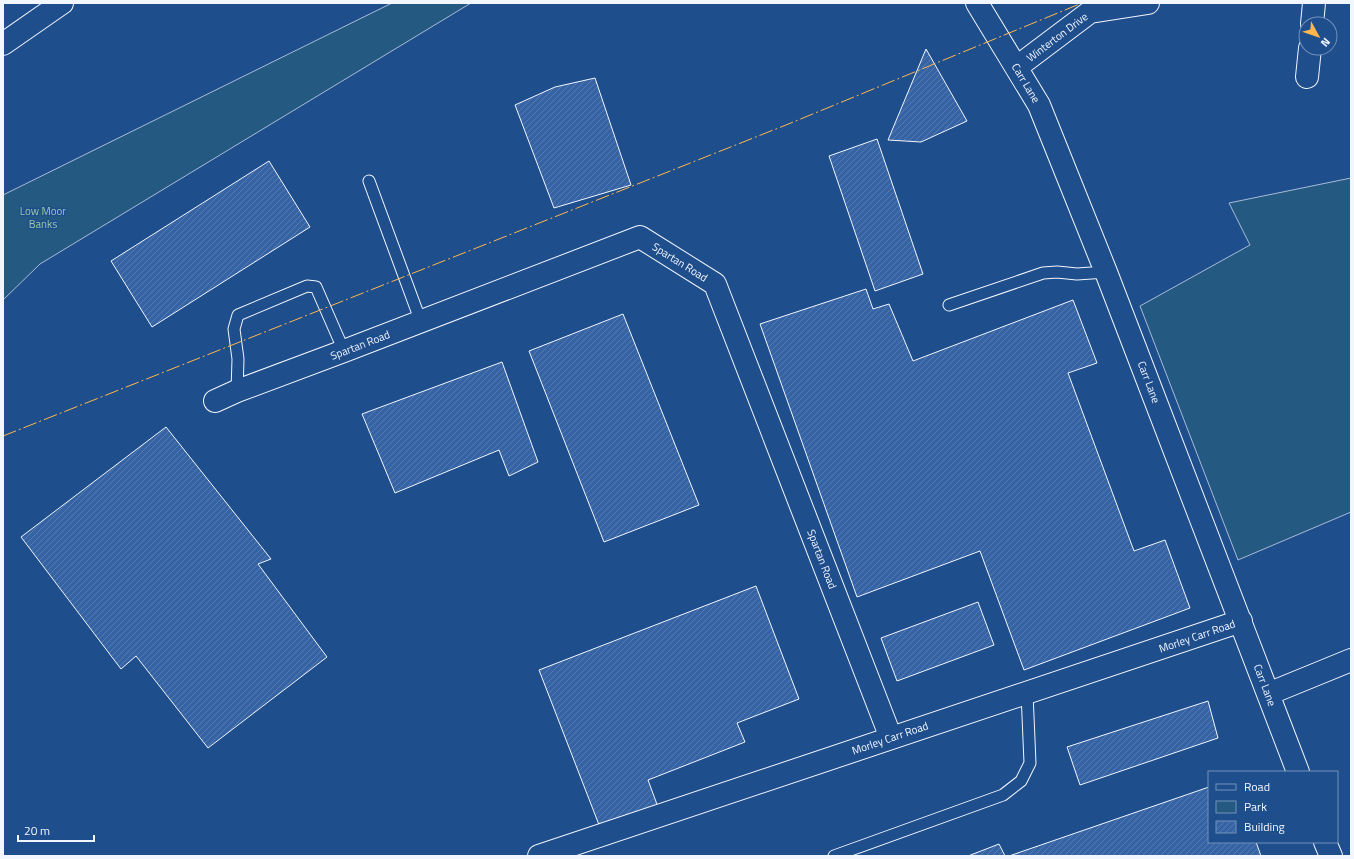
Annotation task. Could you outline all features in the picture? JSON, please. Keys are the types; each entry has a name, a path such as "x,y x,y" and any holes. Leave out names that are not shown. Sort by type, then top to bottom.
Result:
{"street":[{"path":"3,44 62,3"},
{"name":"Carr Lane","path":"977,3 1039,105 1106,272 1298,771"},
{"name":"Winterton Drive","path":"1016,67 1090,12 1148,3"},
{"path":"1313,16 1314,3"},
{"path":"1307,76 1309,56"},
{"name":"Spartan Road","path":"214,401 640,237 715,284 891,738"},
{"name":"Morley Carr Road","path":"539,856 1241,621"},
{"path":"1268,694 1351,660"},
{"path":"1325,843 1331,856"}],"lane":[{"path":"370,181 421,322"},
{"path":"949,305 1043,273 1057,272 1077,274 1106,272"},
{"path":"237,391 238,359 234,329 238,315 307,286 316,287 344,351"},
{"path":"834,856 1003,795 1021,781 1030,762 1027,693"}],"green space":[{"name":"Low Moor Banks","path":"392,3 471,3 40,264 3,300 3,195"},
{"path":"1351,178 1351,512 1238,560 1140,306 1250,245 1229,203"}],"building":[{"path":"926,49 967,121 921,142 888,140"},
{"path":"595,78 631,185 554,208 515,105 555,87"},
{"path":"877,139 923,274 875,291 829,156"},
{"path":"269,161 310,227 152,327 111,261"},
{"path":"866,289 873,309 889,304 913,361 1073,300 1097,363 1068,373 1134,551 1165,540 1190,608 1024,670 980,551 857,597 760,324"},
{"path":"623,314 699,505 604,542 529,351"},
{"path":"502,362 538,462 509,476 499,450 395,493 362,414"},
{"path":"166,427 271,559 258,564 327,657 208,748 136,656 121,669 21,537"},
{"path":"756,586 799,699 737,723 745,742 648,780 658,807 601,830 539,670"},
{"path":"978,602 994,645 897,681 881,638"},
{"path":"1208,701 1218,738 1080,785 1067,747"},
{"path":"1208,787 1208,843 1256,843 1261,856 1009,856"},
{"path":"999,844 1005,856 968,856"}],"power":[{"path":"3,436 786,125 1082,3"}]}
